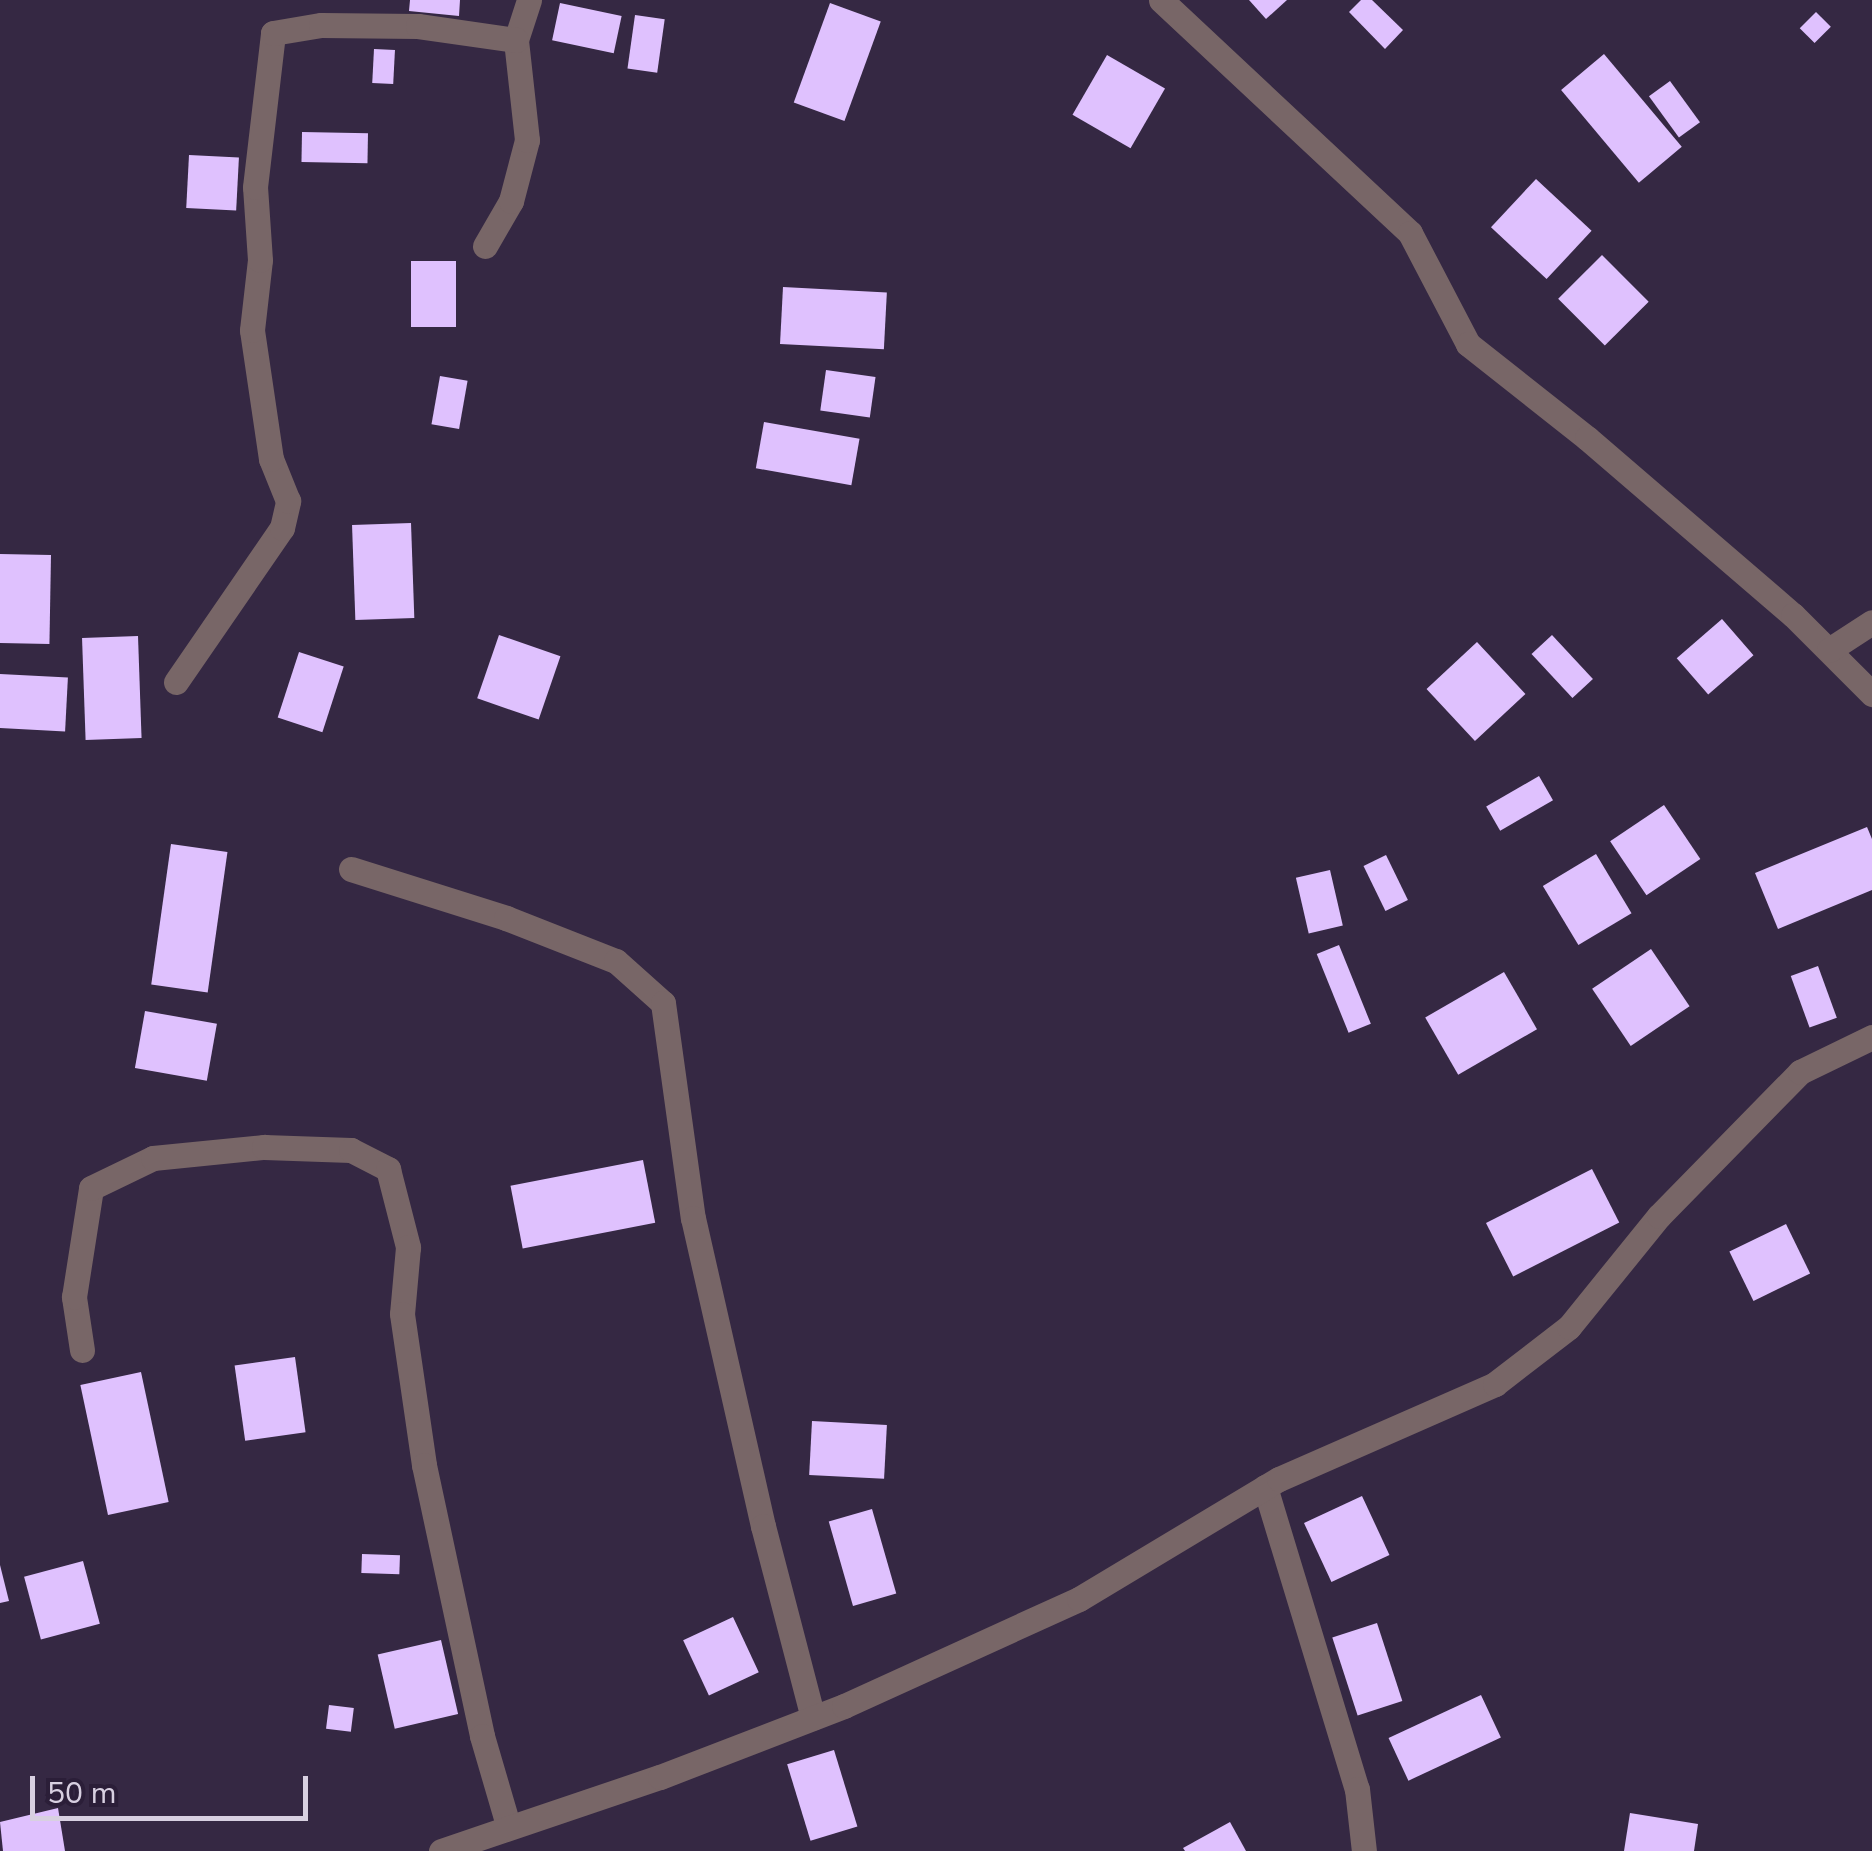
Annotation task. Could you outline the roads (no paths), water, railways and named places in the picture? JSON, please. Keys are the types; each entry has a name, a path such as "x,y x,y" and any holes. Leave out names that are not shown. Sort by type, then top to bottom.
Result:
{"street":[{"path":"485,246 512,202 526,140 516,40 529,0"},
{"path":"1161,0 1410,232 1468,344 1587,438 1829,650 1872,694"},
{"path":"176,682 282,528 288,502 271,460 252,330 260,260 255,187 273,34 321,25 418,26 516,40"},
{"path":"1829,650 1872,622"},
{"path":"351,869 506,918 616,961 663,1003 694,1218 763,1526 812,1718"},
{"path":"441,1851 660,1777 812,1718 1079,1599 1265,1487 1495,1384 1569,1326 1658,1216 1800,1072 1872,1037"},
{"path":"82,1350 74,1297 91,1188 153,1158 264,1147 351,1150 388,1169 408,1248 402,1314 424,1465 482,1736 508,1826"},
{"path":"1265,1487 1357,1789 1364,1851"}]}
